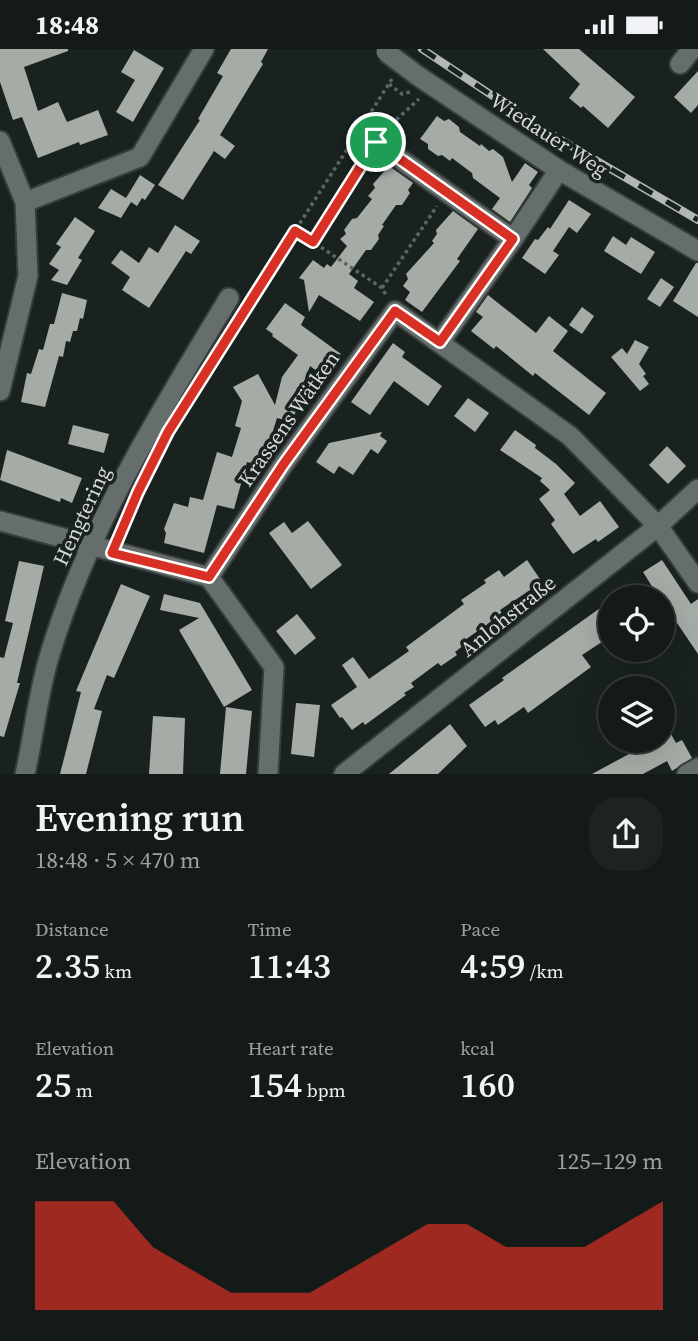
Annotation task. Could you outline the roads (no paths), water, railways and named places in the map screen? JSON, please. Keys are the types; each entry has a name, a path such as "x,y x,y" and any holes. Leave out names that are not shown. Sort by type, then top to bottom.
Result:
{"street":[{"path":"24,202 140,157 204,49"},
{"name":"Wiedauer Weg","path":"383,51 559,170 698,251"},
{"path":"0,141 24,202 28,276 0,391"},
{"path":"376,142 513,239"},
{"path":"559,170 440,342 570,436 658,526 698,583"},
{"name":"Hengtering","path":"26,774 50,655 90,546 144,440 229,298"},
{"name":"Krassens Wätken","path":"209,577 283,465 395,311 440,342"},
{"name":"Anlohstraße","path":"344,774 658,526 698,489"},
{"path":"0,521 209,577 274,667 268,774"},
{"path":"687,774 698,768"}],"railway":[{"path":"422,49 544,130 698,220"}]}
